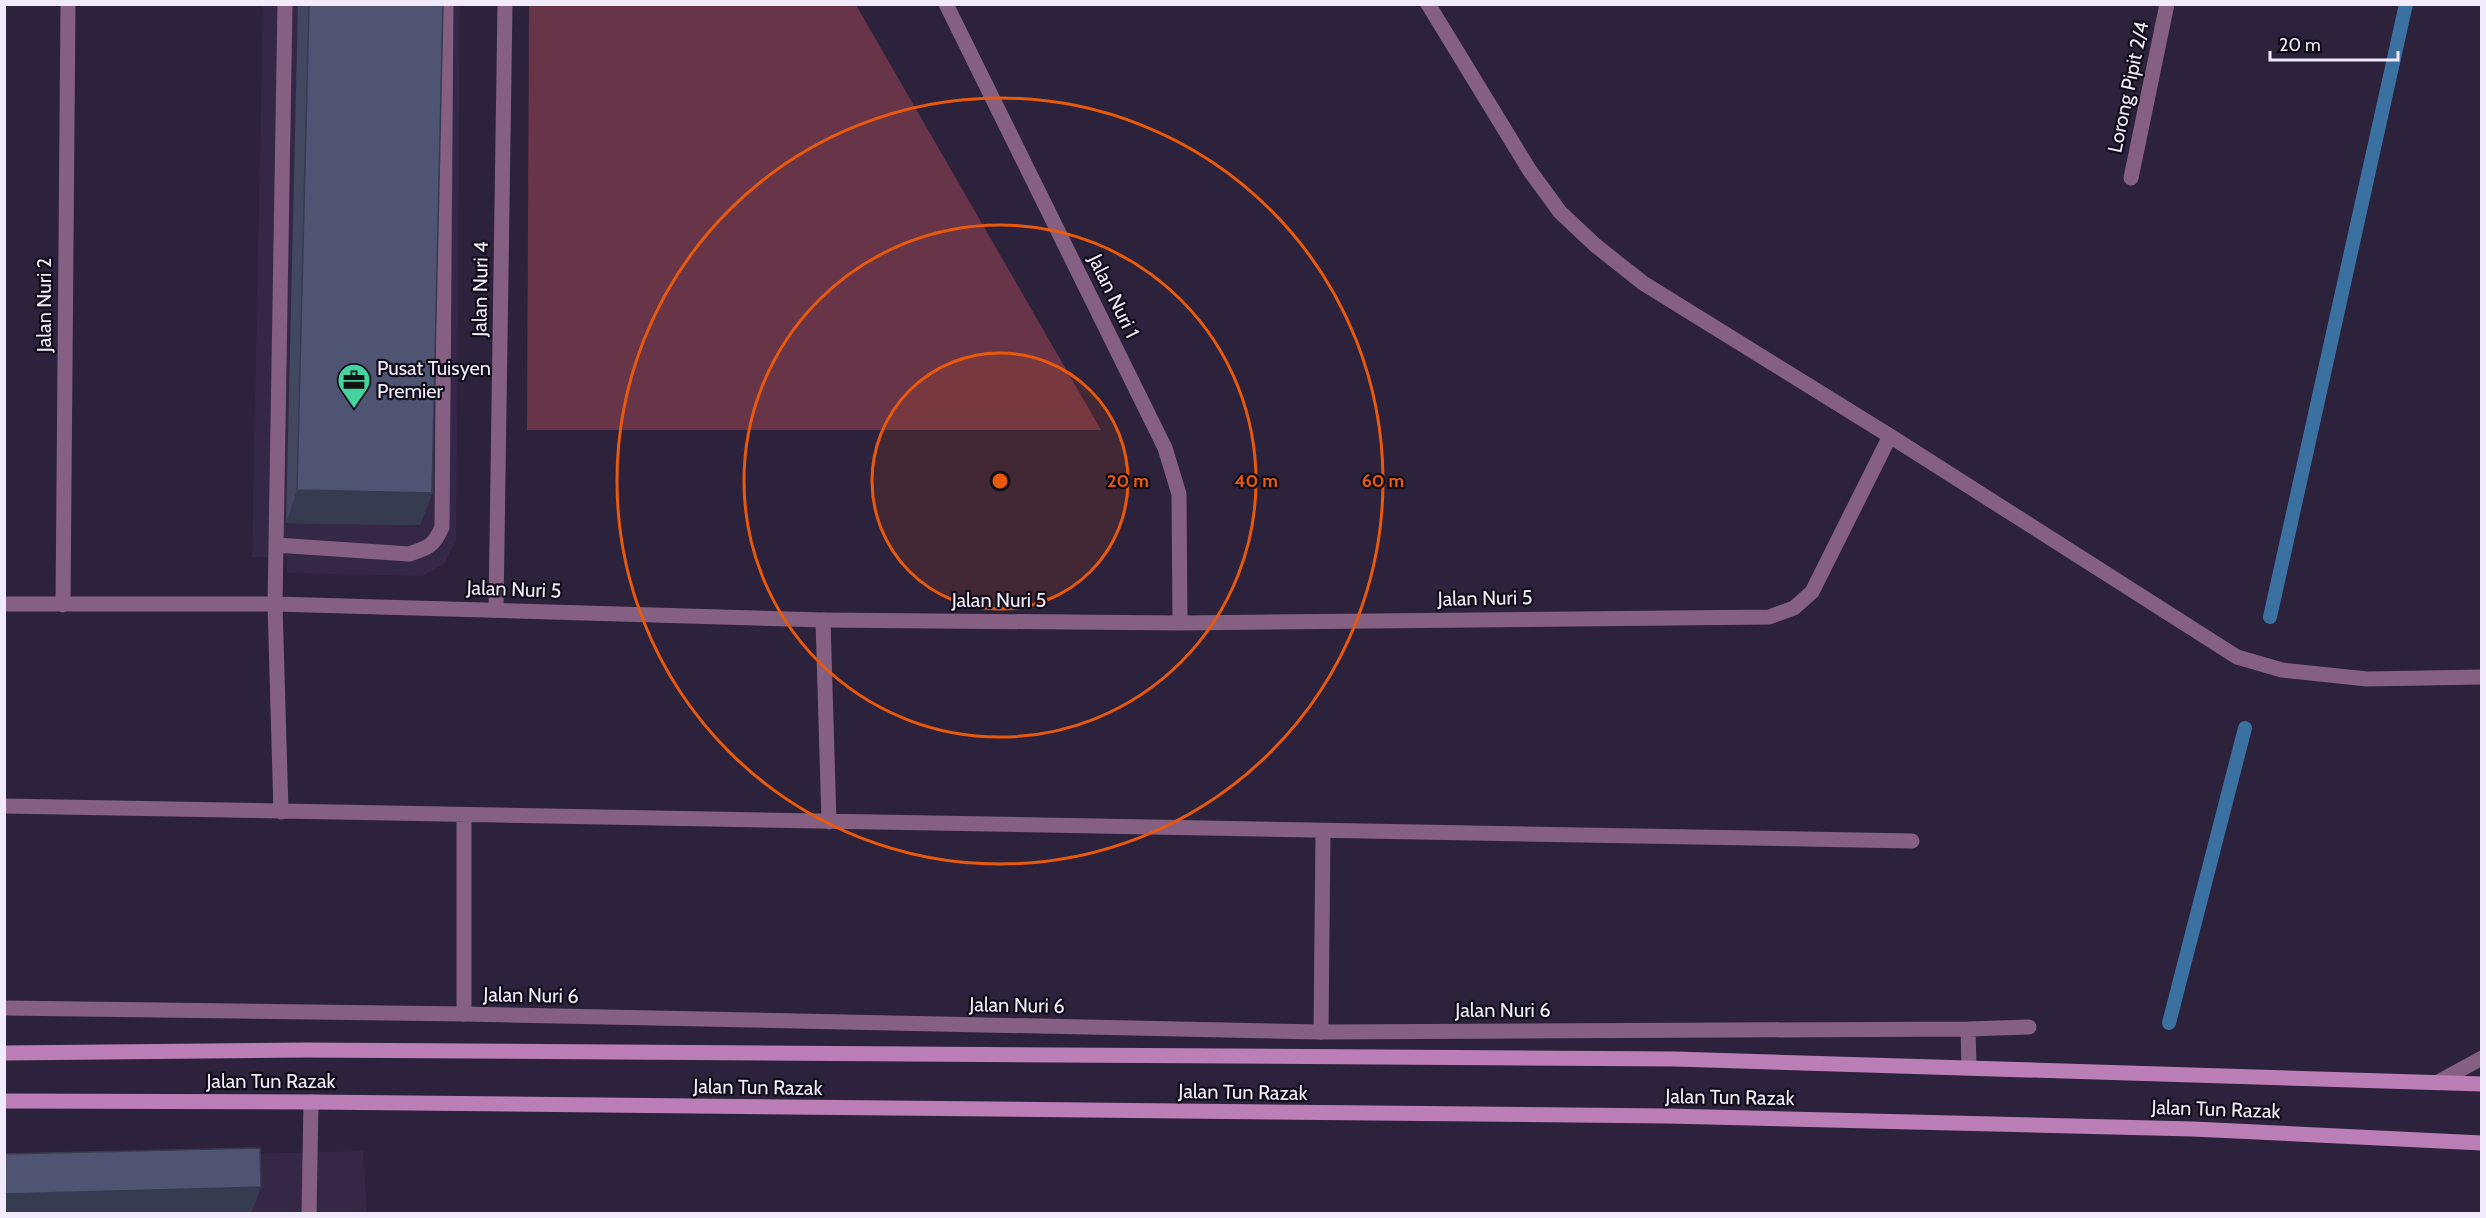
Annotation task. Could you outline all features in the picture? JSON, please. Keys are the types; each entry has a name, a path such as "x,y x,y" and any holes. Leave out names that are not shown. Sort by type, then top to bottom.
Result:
{"main road":[{"name":"Jalan Tun Razak","path":"4,1053 317,1050 1675,1059 2481,1084"},
{"name":"Jalan Tun Razak","path":"4,1101 1668,1116 2193,1129 2481,1143"}],"street":[{"name":"Jalan Nuri 2","path":"63,605 68,4"},
{"path":"281,812 275,604 285,4"},
{"path":"276,545 409,554 423,550 436,542 442,527 446,4"},
{"name":"Jalan Nuri 4","path":"496,609 505,4"},
{"name":"Jalan Nuri 1","path":"946,4 1166,448 1179,494 1180,623"},
{"path":"1428,4 1530,171 1560,212 1595,245 1643,283 1890,436 2237,657 2282,670 2367,679 2481,677"},
{"name":"Lorong Pipit 2/4","path":"2131,178 2167,4"},
{"name":"Jalan Nuri 5","path":"4,604 275,604 823,620 1180,623 1769,616 1794,608 1812,592 1890,436"},
{"path":"823,620 830,822"},
{"path":"4,806 1912,841"},
{"path":"464,816 464,1014"},
{"path":"1321,1032 1323,831"},
{"name":"Jalan Nuri 6","path":"4,1008 464,1014 1321,1032 2029,1027"},
{"path":"1968,1029 1969,1068"},
{"path":"2438,1082 2481,1059"},
{"path":"309,1214 310,1102"}],"shaded area":[{"path":"529,4 856,5 1101,430 527,430"},
{"path":"263,5 460,5 456,541 444,564 422,576 287,573 287,557 252,557"},
{"path":"363,1151 367,1213 5,1213 4,1160"}],"building":[{"path":"309,4 443,4 432,493 297,490"},
{"path":"260,1148 261,1187 4,1194 4,1154"}],"waterway":[{"path":"2270,617 2406,4"},
{"path":"2169,1023 2245,728"}],"place":[{"name":"Pusat Tuisyen Premier","path":"354,409"}]}
